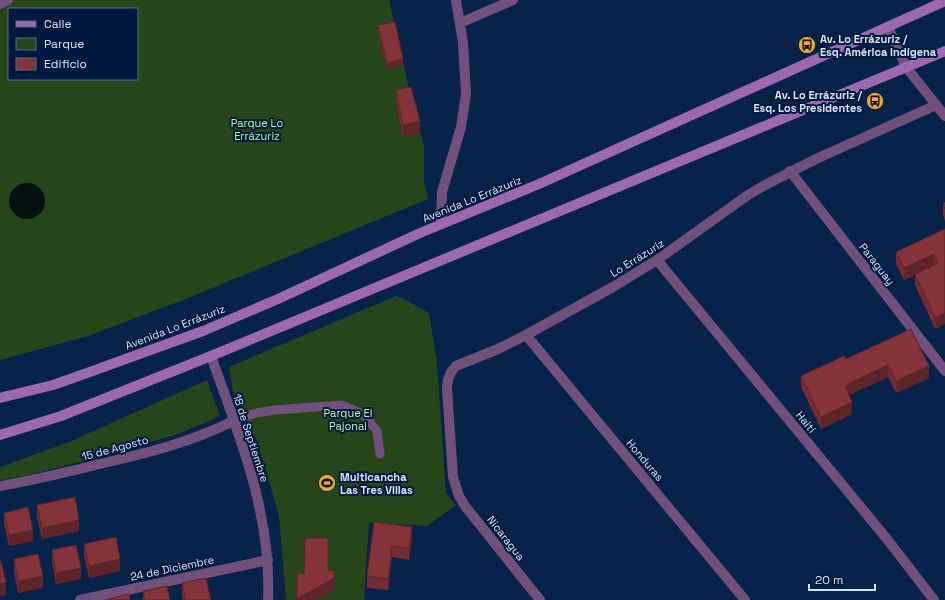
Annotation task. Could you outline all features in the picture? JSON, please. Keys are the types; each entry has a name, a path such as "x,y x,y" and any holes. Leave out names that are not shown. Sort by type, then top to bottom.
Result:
{"main road":[{"name":"Avenida Lo Errázuriz","path":"0,398 53,385 203,331 278,299 440,224 476,211 539,184 945,1"},
{"path":"0,435 61,416 211,356 945,51"}],"street":[{"path":"0,4 8,0"},
{"path":"440,224 442,192 461,127 464,111 465,72 456,0"},
{"path":"460,23 513,0"},
{"path":"888,27 906,66 945,116"},
{"name":"Lo Errázuriz","path":"456,488 451,464 448,380 451,372 456,366 498,349 568,312 657,260 748,195 790,172 936,105"},
{"name":"Paraguay","path":"790,172 945,371"},
{"name":"Haití","path":"657,260 887,539 934,600"},
{"name":"Honduras","path":"526,335 745,600"},
{"name":"18 de Septiembre","path":"211,356 233,421 248,459 254,483 265,534 268,560 268,600"},
{"name":"15 de Agosto","path":"0,486 136,455 216,430 233,421"},
{"name":"Nicaragua","path":"456,488 465,506 540,600"},
{"name":"24 de Diciembre","path":"80,600 268,560"}],"lane":[{"path":"233,421 256,413 275,410 341,405 363,414 377,430 380,454"}],"green space":[{"name":"Parque Lo Errázuriz","path":"0,0 389,0 411,98 424,147 424,183 428,199 183,300 88,336 0,360"},
{"name":"Parque El Pajonal","path":"396,296 429,313 437,363 446,493 456,505 427,526 369,523 364,600 286,600 279,516 258,443 233,392 229,367"},
{"path":"207,380 220,416 181,433 110,454 26,476 0,480 0,467 69,442"}],"shaded area":[{"path":"27,183 40,188 45,201 40,214 27,219 14,214 9,201 14,188"}],"building":[{"path":"395,22 403,59 387,63 378,25"},
{"path":"411,87 420,121 403,125 396,90"},
{"path":"945,229 945,313 935,317 915,274 938,263 934,254 904,268 896,252"},
{"path":"911,329 929,366 896,381 888,365 856,380 845,386 852,402 821,417 801,376 844,356 846,359"},
{"path":"75,497 79,520 42,528 37,505"},
{"path":"28,507 33,530 9,535 4,513"},
{"path":"374,522 412,527 409,548 392,546 388,579 367,576"},
{"path":"116,537 120,559 89,566 84,544"},
{"path":"305,538 328,538 328,571 334,570 334,578 297,599 297,573 304,574"},
{"path":"76,545 81,568 56,573 52,550"},
{"path":"38,554 43,576 18,581 14,559"},
{"path":"0,561 6,583 0,584"},
{"path":"206,578 211,600 186,600 182,583"},
{"path":"167,586 170,600 145,600 143,591"},
{"path":"129,594 130,600 105,600"}],"place":[{"name":"Av. Lo Errázuriz / Esq. América Indígena","path":"807,45"},
{"name":"Av. Lo Errázuriz / Esq. Los Presidentes","path":"875,101"},
{"name":"Multicancha Las Tres Villas","path":"327,483"}]}
